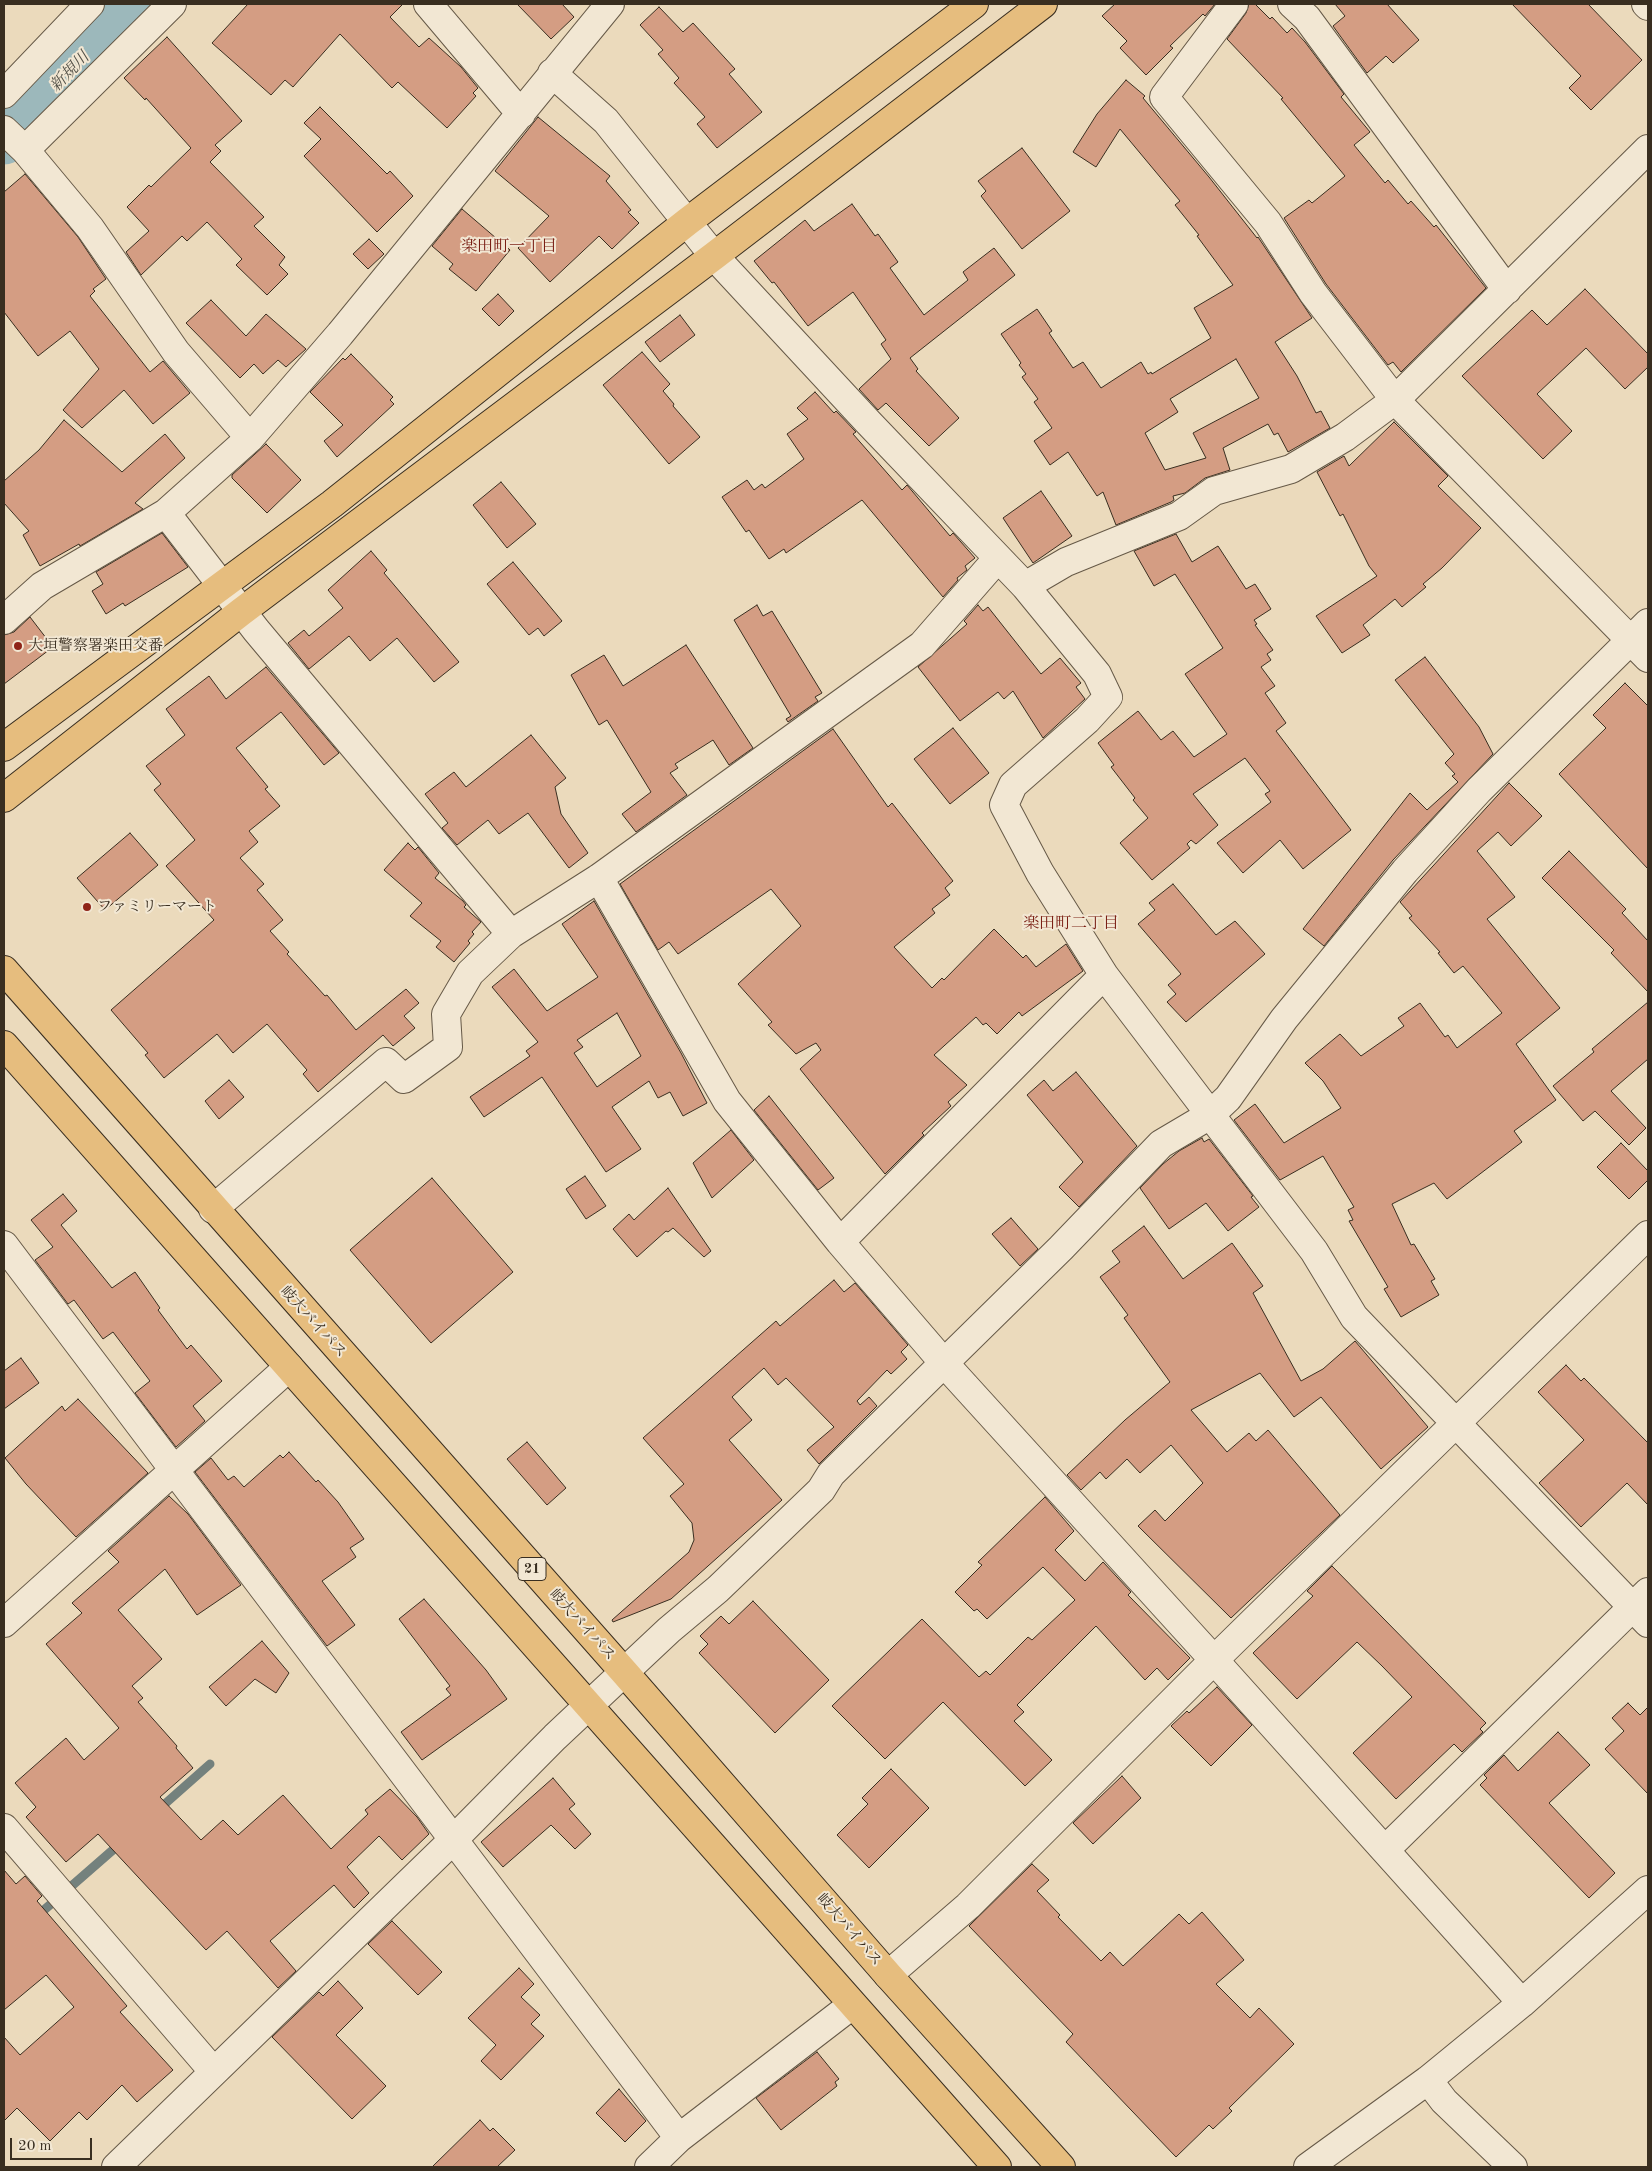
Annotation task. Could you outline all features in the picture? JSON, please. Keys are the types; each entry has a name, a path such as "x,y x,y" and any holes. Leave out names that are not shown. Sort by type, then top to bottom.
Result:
{"main road":[{"path":"4,747 332,504 687,222 974,4"},
{"path":"4,798 241,612 714,256 1043,4"},
{"name":"岐大バイパス","path":"4,970 625,1673 888,1975 1061,2167"},
{"path":"4,1045 997,2167"}],"street":[{"path":"4,94 90,4"},
{"path":"25,150 172,4"},
{"path":"428,4 521,114"},
{"path":"116,2167 453,1840 554,1737 625,1673 669,1630 718,1589 821,1490 831,1474 1061,1248 1162,1144 1210,1115 1228,1098 1284,1019 1405,871 1479,790 1642,640 1395,400 1313,293 1268,222 1164,97 1234,4"},
{"path":"1292,4 1308,18 1507,290"},
{"path":"4,620 42,586 166,513 250,438 340,334 521,114 602,7"},
{"path":"552,73 606,121 714,256 997,559 1025,586 1097,674 1108,697 1087,720 1013,785 1004,805 1040,873 1104,975 1314,1251 1354,1317 1455,1424 1643,1607 1384,1850"},
{"path":"4,130 25,150 90,228 176,352 250,438"},
{"path":"1025,586 1066,562 1178,516 1214,491 1291,469 1345,437 1395,400 1648,149"},
{"path":"166,513 241,612 389,791 511,934"},
{"path":"214,1209 386,1062 404,1079 448,1047 446,1014 470,973 511,934 599,878 922,645 997,559"},
{"path":"599,878 727,1101 840,1242 944,1363 1522,2003"},
{"path":"840,1242 1104,975"},
{"path":"888,1975 968,1906 1214,1660 1648,1236"},
{"path":"4,1245 679,2138"},
{"path":"4,1623 289,1368"},
{"path":"4,1828 214,2072"},
{"path":"1308,2167 1428,2080 1522,2003 1648,1890"},
{"path":"649,2167 679,2138 852,2005"},
{"path":"1428,2080 1444,2101 1513,2167"}],"building":[{"path":"248,4 403,4 390,17 419,47 429,38 461,67 478,88 473,93 476,96 447,128 398,82 392,88 340,34 293,87 285,80 271,95 212,43"},
{"path":"517,4 562,4 574,17 551,39"},
{"path":"1115,4 1215,4 1205,16 1203,14 1170,46 1173,48 1146,75 1120,48 1127,41 1102,16"},
{"path":"1249,4 1255,4 1270,19 1272,17 1287,33 1292,28 1305,42 1344,94 1341,97 1370,132 1354,145 1385,183 1388,180 1408,204 1411,201 1434,227 1436,225 1486,288 1401,372 1393,362 1388,365 1326,284 1284,218 1309,200 1312,203 1345,176 1281,99 1283,98 1227,39 1246,13"},
{"path":"1335,4 1387,4 1419,40 1393,63 1386,56 1367,73 1333,26 1345,16"},
{"path":"1512,4 1588,4 1642,60 1591,110 1569,88 1581,76"},
{"path":"659,7 683,32 693,23 735,69 729,74 762,112 717,148 697,124 705,117 674,83 679,78 658,54 663,50 640,25"},
{"path":"167,37 242,121 215,145 221,151 210,162 264,217 254,226 285,257 279,265 288,274 267,295 236,265 242,259 207,222 187,241 182,236 141,275 126,252 149,231 127,207 149,185 151,187 191,148 146,98 145,100 124,78"},
{"path":"1126,80 1145,96 1143,98 1258,237 1312,318 1275,342 1297,376 1316,413 1321,411 1330,428 1288,452 1278,433 1274,435 1268,424 1223,448 1230,470 1205,478 1185,493 1173,496 1174,500 1171,502 1116,525 1103,492 1097,496 1068,452 1050,465 1034,441 1052,428 1034,402 1038,399 1022,377 1026,374 1019,365 1021,363 1001,334 1037,309 1052,331 1049,333 1073,368 1083,362 1101,388 1141,362 1148,374 1151,372 1152,374 1211,338 1194,308 1233,285 1197,236 1199,235 1175,205 1180,201 1120,129 1096,167 1073,152 1097,114","holes":["1236,359 1259,398 1193,433 1206,458 1165,470 1145,433 1178,412 1170,399"]},
{"path":"320,107 387,174 390,171 413,196 377,232 304,156 321,139 304,123"},
{"path":"538,117 610,176 606,181 631,210 628,212 639,223 612,249 599,236 550,282 518,248 549,216 495,171"},
{"path":"1022,148 1070,211 1022,249 981,196 986,191 978,181"},
{"path":"25,174 78,237 106,279 93,289 95,291 90,296 150,372 163,361 190,393 153,424 124,390 82,428 63,410 99,369 70,331 38,356 4,312 4,192"},
{"path":"852,204 875,236 878,234 898,262 890,268 924,315 968,280 963,272 994,248 1015,275 910,358 918,369 916,371 959,418 929,446 886,403 878,410 859,389 891,359 881,344 886,340 853,292 808,326 774,282 772,283 754,261 805,220 814,231"},
{"path":"462,209 510,250 476,291 449,269 453,264 432,246"},
{"path":"369,239 384,254 368,269 353,254"},
{"path":"1585,289 1648,354 1648,367 1625,389 1586,348 1537,394 1572,431 1543,459 1462,376 1532,310 1547,325"},
{"path":"498,294 514,311 499,326 482,309"},
{"path":"211,300 246,336 266,314 306,349 286,367 278,360 263,374 254,364 240,378 186,323"},
{"path":"680,315 695,335 660,362 645,342"},
{"path":"642,352 670,384 663,391 674,404 673,406 700,437 669,464 603,385"},
{"path":"351,354 393,397 390,400 394,404 337,457 324,441 343,425 310,392 343,358 345,360"},
{"path":"815,392 834,413 836,411 856,432 853,434 902,490 907,485 950,536 953,533 975,558 965,566 967,570 957,578 958,580 943,597 862,500 786,553 784,549 769,559 749,530 746,532 722,497 747,480 754,490 762,484 765,488 804,459 787,434 808,419 797,408"},
{"path":"64,420 122,472 165,434 185,458 135,503 143,509 80,546 79,544 40,566 23,535 29,531 4,503 4,481 39,450"},
{"path":"1394,422 1448,476 1438,486 1481,528 1442,568 1423,584 1426,587 1402,607 1395,599 1363,625 1370,635 1342,653 1316,616 1377,576 1369,566 1343,514 1340,516 1317,472 1344,456 1349,466"},
{"path":"266,444 301,480 267,513 232,478 232,475"},
{"path":"501,482 536,524 507,548 473,505"},
{"path":"1041,491 1072,536 1033,563 1003,518"},
{"path":"162,533 188,567 125,606 123,603 106,614 92,591 103,584 96,572"},
{"path":"1176,534 1192,562 1218,546 1246,589 1255,584 1271,609 1254,620 1257,624 1255,625 1273,650 1267,654 1271,660 1261,667 1275,686 1265,693 1286,723 1276,731 1351,830 1303,869 1280,840 1243,873 1217,843 1271,802 1265,794 1270,791 1245,758 1193,794 1218,825 1196,844 1191,840 1187,844 1190,848 1152,880 1120,843 1148,818 1133,800 1135,798 1111,767 1114,765 1098,743 1138,711 1161,740 1173,731 1194,757 1227,734 1185,674 1223,648 1175,574 1154,586 1134,551"},
{"path":"371,551 387,570 384,573 459,662 434,682 397,638 370,661 349,636 309,669 288,643 304,630 309,636 343,608 328,590"},
{"path":"513,562 562,621 544,636 538,628 529,635 487,584"},
{"path":"757,605 763,616 772,611 822,693 815,697 818,701 788,722 786,719 791,716 734,620"},
{"path":"978,605 983,611 988,607 1041,674 1060,658 1081,683 1076,687 1085,699 1043,738 1013,691 1004,699 998,692 960,721 918,667 967,624 964,621"},
{"path":"30,617 53,647 4,684 4,635 14,632"},
{"path":"686,645 753,748 729,765 713,740 675,764 678,768 670,773 687,795 636,832 622,814 651,792 607,720 599,725 571,675 604,655 623,686"},
{"path":"1425,657 1479,727 1493,754 1393,860 1324,946 1303,929 1410,793 1427,810 1458,782 1452,776 1455,774 1445,763 1454,754 1395,680"},
{"path":"266,667 339,753 324,765 281,712 236,748 268,787 265,789 280,806 249,831 258,842 240,858 264,884 257,890 283,920 270,931 289,952 287,954 325,996 327,995 356,1030 406,989 419,1003 404,1016 415,1028 393,1046 383,1035 318,1092 303,1074 307,1070 267,1024 233,1053 217,1034 164,1078 145,1055 148,1053 111,1010 214,920 166,866 195,840 154,790 161,784 146,766 185,735 166,709 209,676 226,699"},
{"path":"1625,683 1648,706 1648,869 1559,774 1606,728 1593,715"},
{"path":"953,728 989,773 950,804 914,759"},
{"path":"833,729 888,807 892,803 953,881 945,888 950,895 932,909 935,913 894,947 932,988 942,978 944,980 994,929 1023,958 1026,955 1036,967 1066,944 1083,971 1022,1016 1019,1012 997,1034 986,1023 983,1025 976,1017 934,1055 967,1085 948,1102 951,1106 922,1133 924,1135 885,1174 800,1069 821,1050 816,1043 796,1054 768,1025 772,1022 738,984 801,926 771,889 678,954 669,942 658,950 620,884"},
{"path":"531,735 566,778 555,787 561,814 588,853 569,868 528,813 499,834 488,820 457,845 442,828 448,823 425,794 454,772 466,787"},
{"path":"1509,783 1542,816 1511,846 1498,832 1477,851 1515,897 1487,919 1560,1008 1516,1044 1556,1100 1514,1131 1522,1142 1447,1199 1434,1183 1392,1204 1411,1245 1414,1244 1435,1279 1431,1281 1439,1295 1401,1317 1384,1289 1388,1287 1349,1221 1353,1220 1348,1210 1354,1207 1323,1156 1280,1180 1234,1120 1255,1104 1284,1143 1341,1108 1323,1081 1305,1063 1340,1034 1361,1056 1404,1026 1398,1018 1420,1003 1445,1037 1448,1035 1457,1048 1502,1013 1463,966 1454,973 1438,953 1440,952 1409,918 1412,916 1400,902"},
{"path":"130,833 158,865 105,910 77,878"},
{"path":"408,843 415,850 418,847 439,873 435,878 463,901 466,905 464,907 481,922 472,932 474,934 468,941 470,943 454,962 436,947 441,941 410,916 422,903 384,870"},
{"path":"1569,851 1626,909 1622,913 1648,941 1648,992 1611,953 1614,950 1542,878"},
{"path":"1173,884 1216,935 1235,921 1265,954 1186,1022 1167,1002 1176,994 1168,985 1181,974 1138,924 1155,910 1149,903"},
{"path":"594,901 681,1053 707,1103 683,1116 670,1092 658,1098 649,1081 612,1107 641,1149 606,1172 542,1077 484,1117 470,1097 530,1056 526,1051 538,1042 492,987 514,969 547,1011 598,977 562,924","holes":["617,1013 641,1056 597,1087 574,1053 583,1047 577,1040"]},
{"path":"1648,1002 1648,1059 1611,1091 1646,1128 1629,1145 1595,1111 1583,1121 1553,1086 1594,1052 1592,1049"},
{"path":"1076,1072 1137,1146 1079,1207 1059,1187 1083,1162 1027,1095 1044,1080 1053,1091"},
{"path":"229,1080 244,1097 219,1119 205,1101"},
{"path":"769,1096 834,1178 818,1190 754,1110"},
{"path":"731,1130 754,1160 712,1198 693,1163"},
{"path":"1202,1138 1204,1142 1209,1139 1253,1196 1251,1197 1259,1207 1228,1231 1206,1203 1169,1229 1140,1188 1163,1164 1179,1151"},
{"path":"1621,1143 1648,1171 1648,1180 1629,1199 1597,1167"},
{"path":"585,1176 606,1206 586,1219 566,1189"},
{"path":"432,1178 513,1272 431,1343 350,1250"},
{"path":"668,1188 711,1251 704,1257 673,1228 668,1232 666,1231 637,1257 613,1229 629,1214 634,1220"},
{"path":"63,1194 77,1211 61,1225 112,1288 135,1272 160,1308 158,1310 187,1349 191,1345 222,1381 193,1406 205,1421 176,1447 135,1393 150,1381 113,1332 103,1339 74,1300 68,1304 35,1260 53,1247 31,1220"},
{"path":"1011,1218 1038,1249 1020,1266 992,1234"},
{"path":"1144,1226 1183,1279 1232,1243 1263,1286 1253,1293 1301,1381 1323,1369 1355,1341 1428,1427 1381,1469 1321,1397 1294,1417 1260,1373 1191,1410 1227,1452 1249,1433 1256,1441 1268,1430 1340,1515 1231,1618 1138,1526 1155,1510 1165,1521 1203,1483 1171,1445 1140,1473 1127,1459 1106,1479 1100,1472 1081,1490 1067,1475 1125,1420 1170,1382 1124,1318 1128,1315 1100,1277 1120,1262 1112,1251"},
{"path":"834,1280 844,1292 855,1283 908,1345 901,1352 907,1359 891,1374 887,1370 857,1401 860,1405 869,1397 877,1406 819,1464 807,1450 834,1427 786,1378 778,1385 764,1368 732,1397 752,1420 729,1440 782,1500 671,1599 613,1622 612,1620 689,1552 694,1540 692,1523 670,1496 684,1484 643,1438 776,1321 780,1326"},
{"path":"21,1358 39,1383 4,1409 4,1371"},
{"path":"1566,1365 1581,1381 1584,1378 1648,1443 1648,1505 1627,1483 1581,1527 1539,1483 1584,1440 1538,1392"},
{"path":"78,1399 148,1473 76,1537 26,1484 5,1458 62,1406 65,1411"},
{"path":"527,1442 566,1488 547,1505 507,1459"},
{"path":"289,1452 316,1482 318,1480 338,1502 364,1539 350,1548 356,1557 322,1581 355,1625 327,1646 195,1472 211,1458 228,1480 234,1476 244,1487 280,1455 283,1458"},
{"path":"169,1496 188,1514 241,1585 197,1615 165,1569 118,1610 162,1659 132,1686 143,1698 138,1702 177,1746 176,1748 193,1768 160,1797 201,1840 223,1820 238,1835 283,1795 331,1849 368,1814 365,1810 390,1789 417,1817 429,1834 402,1860 379,1836 347,1867 369,1893 354,1908 334,1885 270,1941 296,1971 278,1988 227,1931 206,1950 98,1834 66,1862 26,1817 36,1807 15,1783 66,1738 84,1760 119,1728 46,1644 82,1613 72,1603 119,1562 108,1551"},
{"path":"1045,1497 1074,1531 1055,1550 1085,1581 1103,1562 1131,1592 1128,1595 1190,1658 1168,1680 1157,1668 1145,1680 1096,1626 1017,1705 1024,1712 1014,1721 1052,1760 1025,1786 943,1702 885,1759 832,1706 922,1619 979,1677 986,1671 990,1675 1028,1637 1032,1640 1075,1600 1043,1567 987,1619 977,1609 974,1611 955,1592 982,1565 978,1562"},
{"path":"1332,1566 1486,1723 1480,1729 1483,1732 1462,1752 1454,1744 1396,1799 1353,1753 1412,1697 1382,1666 1357,1642 1297,1699 1253,1653 1313,1596 1307,1591"},
{"path":"424,1599 486,1670 507,1699 422,1760 401,1732 451,1695 446,1689 450,1686 399,1619"},
{"path":"753,1601 829,1680 775,1733 699,1653 708,1644 700,1636 721,1616 729,1624"},
{"path":"262,1641 289,1673 276,1693 255,1679 226,1706 209,1687"},
{"path":"1217,1687 1252,1725 1211,1766 1171,1726 1187,1711 1189,1713"},
{"path":"1628,1703 1640,1715 1648,1707 1648,1794 1605,1749 1624,1731 1612,1718"},
{"path":"1558,1732 1590,1765 1549,1803 1615,1873 1589,1898 1480,1785 1487,1778 1484,1775 1504,1755 1518,1771"},
{"path":"891,1769 929,1808 869,1868 837,1835 868,1804 862,1798"},
{"path":"1122,1776 1141,1798 1093,1844 1073,1823"},
{"path":"553,1778 575,1804 569,1809 591,1834 575,1849 551,1825 503,1867 481,1842"},
{"path":"1032,1864 1049,1880 1037,1891 1060,1915 1058,1917 1101,1961 1110,1952 1123,1966 1179,1914 1189,1924 1202,1912 1244,1960 1216,1984 1250,2018 1259,2008 1294,2044 1229,2108 1232,2111 1213,2129 1209,2125 1176,2157 1066,2042 1073,2034 969,1926"},
{"path":"4,1870 16,1884 25,1876 42,1896 37,1901 127,2006 120,2012 173,2070 137,2102 122,2085 87,2120 79,2112 50,2141 17,2108 4,2121 4,2037 20,2055 74,2007 46,1975 4,2010"},
{"path":"392,1921 442,1972 418,1995 368,1944"},
{"path":"519,1968 534,1984 521,1997 540,2015 531,2024 544,2036 501,2080 481,2061 496,2045 468,2018"},
{"path":"338,1981 363,2008 336,2035 386,2086 352,2119 272,2037 319,1992 323,1996"},
{"path":"817,2052 839,2079 835,2082 837,2086 781,2130 756,2098"},
{"path":"619,2089 646,2121 625,2142 596,2113"},
{"path":"480,2120 490,2131 493,2128 515,2150 497,2167 432,2167"}],"waterway":[{"name":"新規川","path":"4,140 137,4"},
{"path":"158,1810 210,1764"},
{"path":"36,1917 122,1842"}],"place":[{"name":"大垣警察署楽田交番","path":"18,646"},
{"name":"ファミリーマート","path":"87,907"}],"district":[{"name":"楽田町一丁目","path":"509,247"},
{"name":"楽田町二丁目","path":"1071,924"}]}
